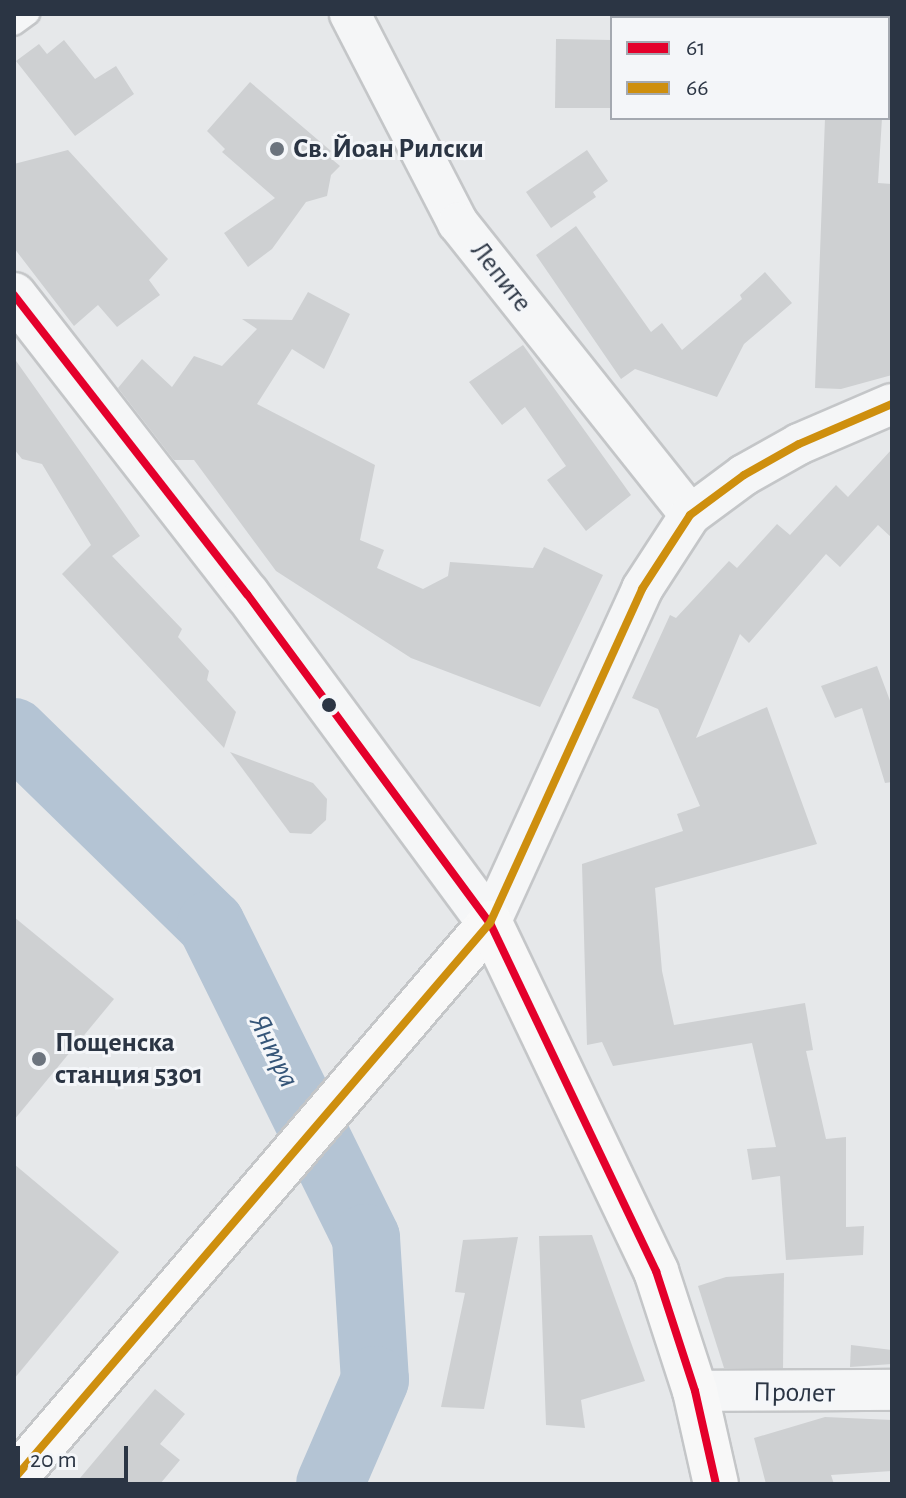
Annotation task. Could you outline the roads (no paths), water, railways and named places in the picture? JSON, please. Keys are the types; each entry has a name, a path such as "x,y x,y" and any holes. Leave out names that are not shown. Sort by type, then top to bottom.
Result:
{"main road":[{"path":"14,1479 490,923 656,1271 695,1391 716,1484"}],"street":[{"name":"Лепите","path":"350,14 458,223 690,515"},
{"path":"14,295 247,594 490,923 642,589 690,515 744,475 799,444 892,404"},
{"name":"Пролет","path":"695,1391 892,1390"}],"lane":[{"path":"14,25 29,14"}],"waterway":[{"name":"Янтра","path":"14,732 211,924 366,1238 375,1380 330,1484"}],"place":[{"name":"Св. Йоан Рилски","path":"277,149"},
{"name":"Пощенска станция 5301","path":"39,1059"}]}
